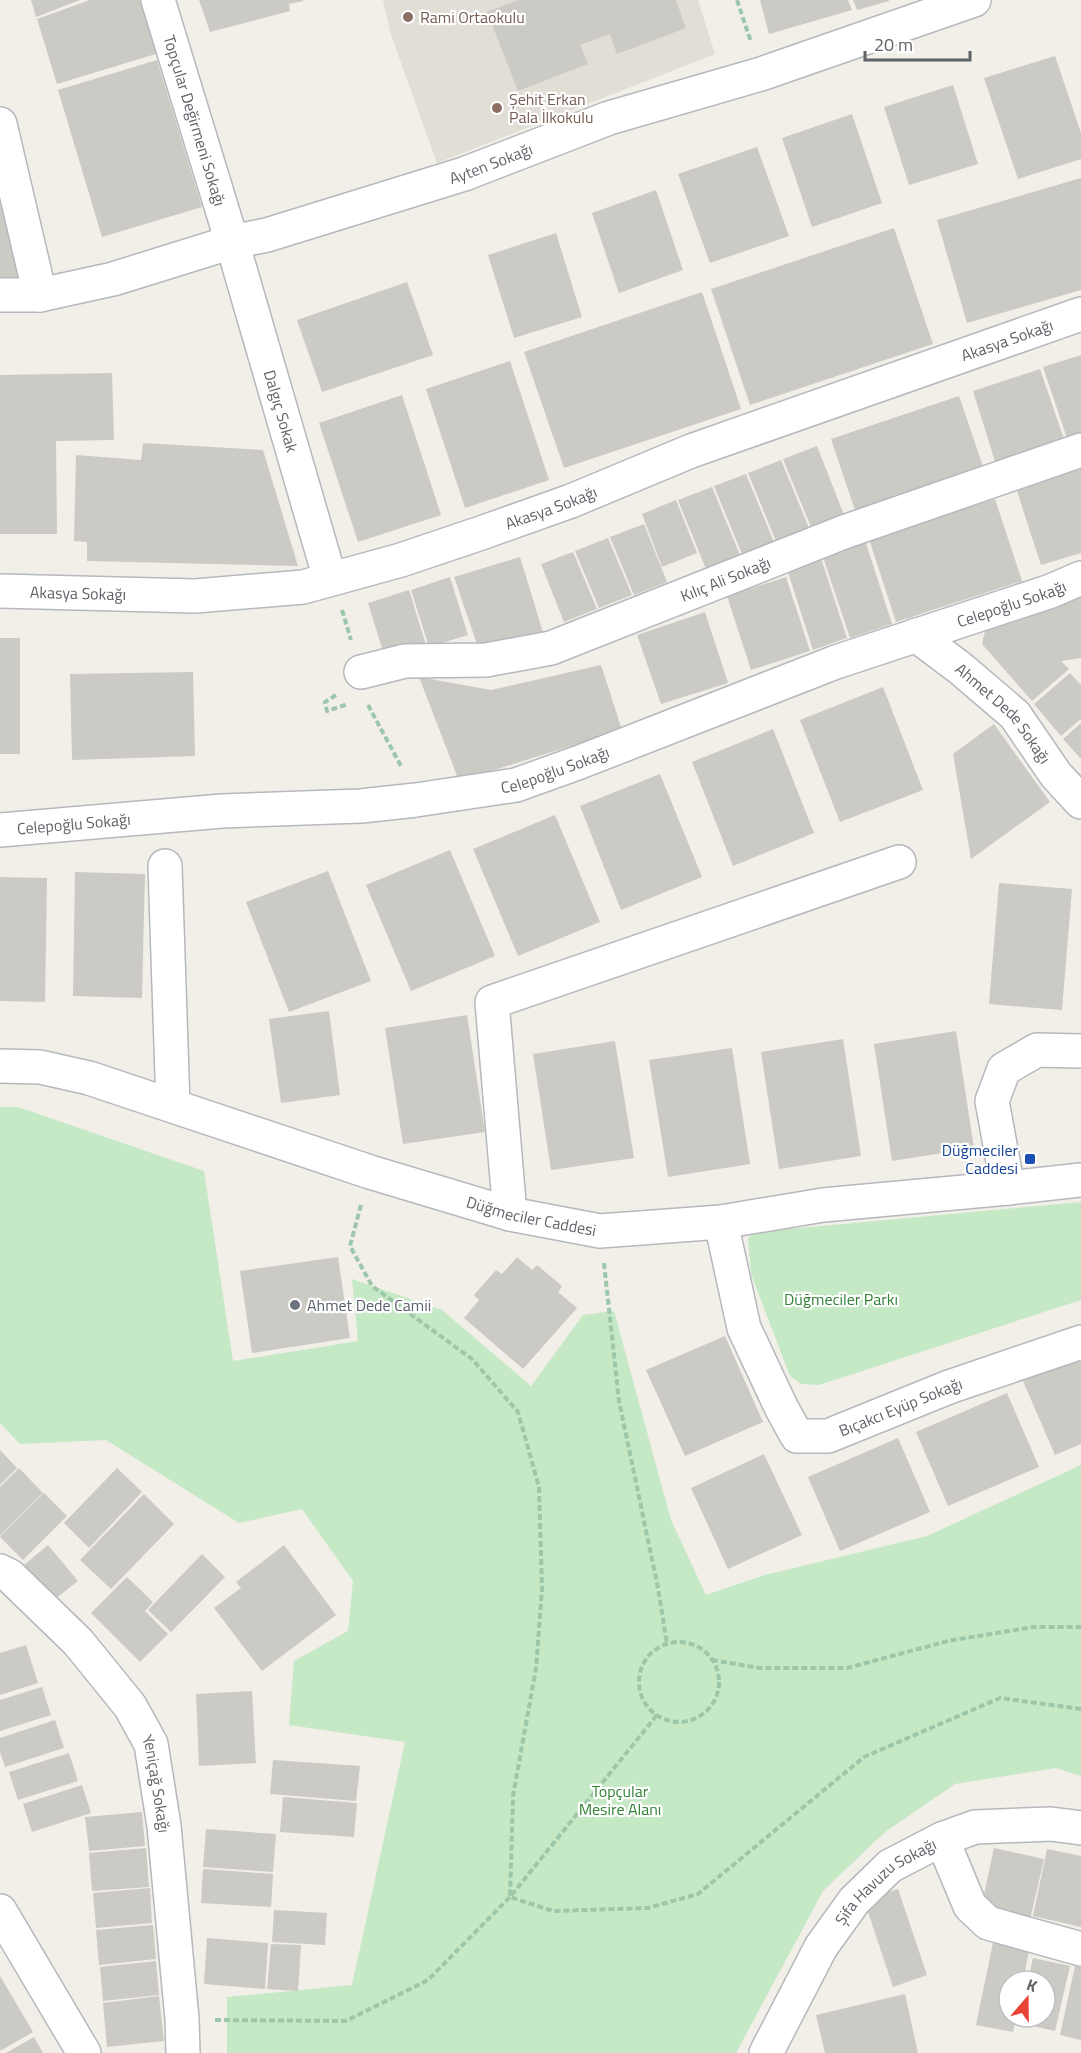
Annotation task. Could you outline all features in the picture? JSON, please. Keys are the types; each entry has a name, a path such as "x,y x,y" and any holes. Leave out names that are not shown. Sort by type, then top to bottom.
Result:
{"street":[{"name":"Topçular Değirmeni Sokağı","path":"158,0 232,242"},
{"name":"Ayten Sokağı","path":"0,295 40,295 113,279 232,242 267,235 464,174 609,118 761,74 974,0"},
{"path":"0,124 40,295"},
{"name":"Dalgıç Sokak","path":"232,242 335,590"},
{"name":"Akasya Sokağı","path":"0,591 195,596 303,587 335,590 401,560 571,501 692,451 1081,314"},
{"name":"Kılıç Ali Sokağı","path":"358,681 405,661 486,660 551,648 844,532 1081,450"},
{"name":"Celepoğlu Sokağı","path":"0,830 222,811 361,806 516,785 836,662 1051,591 1081,578"},
{"name":"Ahmet Dede Sokağı","path":"916,635 960,668 1015,715 1056,775 1081,802"},
{"path":"510,1214 492,1002 899,862"},
{"path":"165,866 173,1106"},
{"path":"1008,1188 992,1101 1004,1069 1037,1050 1081,1051"},
{"name":"Düğmeciler Caddesi","path":"0,1066 40,1067 89,1078 370,1172 510,1214 600,1231 722,1222 823,1205 1081,1180"},
{"name":"Bıçakcı Eyüp Sokağı","path":"722,1222 744,1328 797,1436 828,1436 949,1387 1081,1342"},
{"name":"Yeniçağ Sokağı","path":"0,1571 10,1576 78,1642 130,1706 151,1744 164,1826 182,2019 183,2053"},
{"name":"Şifa Havuzu Sokağı","path":"766,2053 821,1947 854,1900 890,1866 942,1839 975,1827 1052,1824 1081,1828"},
{"path":"942,1839 970,1906 987,1923 1081,1948"},
{"path":"0,1911 84,2053"}],"path":[{"path":"736,0 761,74"},
{"path":"335,590 358,681 404,771"},
{"path":"346,705 358,681"},
{"path":"370,1172 350,1246 372,1286 472,1359 518,1412 539,1487 542,1589 540,1623 536,1668 513,1796 510,1897"},
{"path":"600,1231 619,1401 658,1588 667,1644"},
{"path":"712,1660 759,1668 848,1668 948,1641 1033,1627 1081,1626"},
{"path":"680,1642 704,1651 712,1660 718,1672 719,1686 716,1699 697,1719 683,1722 670,1721 657,1715 648,1707 642,1695 640,1677 647,1659 656,1650 667,1644 680,1642"},
{"path":"510,1897 553,1911 648,1908 698,1894 864,1756 1000,1698 1081,1709"},
{"path":"182,2019 346,2021 428,1980 510,1897 657,1715"}],"shaded area":[{"name":"Şehit Erkan Pala İlkokulu","path":"383,0 698,0 715,54 437,163 390,32"}],"green space":[{"name":"Topçular Mesire Alanı","path":"0,1107 18,1107 204,1171 233,1361 358,1341 352,1279 442,1310 531,1386 583,1315 614,1311 671,1520 706,1595 765,1575 927,1536 1081,1465 1081,1776 1056,1768 955,1784 885,1832 823,1891 736,2053 227,2053 227,1997 352,1985 405,1742 289,1725 294,1661 348,1631 353,1581 302,1509 239,1523 106,1440 20,1444 0,1423"},
{"name":"Düğmeciler Parkı","path":"1081,1202 1081,1300 819,1385 801,1384 790,1376 751,1274 748,1238 756,1232"}],"building":[{"path":"31,0 80,0 36,17"},
{"path":"90,0 151,0 169,50 57,84 37,19"},
{"path":"199,0 303,1 289,4 290,11 210,32"},
{"path":"518,0 676,0 686,28 617,54 610,34 580,45 588,64 518,91 487,12"},
{"path":"760,0 848,0 852,10 769,34"},
{"path":"853,0 889,0 889,1 857,10"},
{"path":"1055,56 1081,133 1081,159 1018,179 984,78"},
{"path":"157,60 202,207 102,237 58,90"},
{"path":"953,85 978,164 909,185 884,107"},
{"path":"852,114 882,203 812,227 782,138"},
{"path":"757,147 789,236 710,263 678,174"},
{"path":"0,172 32,273 0,281"},
{"path":"1081,178 1081,290 967,323 937,220"},
{"path":"656,190 683,270 619,293 592,213"},
{"path":"894,228 933,344 750,405 711,289"},
{"path":"556,233 582,317 514,338 488,255"},
{"path":"407,282 433,355 322,392 297,320"},
{"path":"702,292 741,409 564,468 524,352"},
{"path":"1081,355 1081,443 1070,447 1043,367"},
{"path":"510,361 549,480 465,508 426,389"},
{"path":"1040,369 1067,448 998,471 973,391"},
{"path":"112,373 114,440 56,441 57,534 0,534 0,375"},
{"path":"402,395 441,515 358,542 319,423"},
{"path":"959,396 986,475 858,519 831,439"},
{"path":"143,443 263,450 298,566 87,561 87,542 74,541 76,455 141,460"},
{"path":"817,446 846,520 813,532 783,459"},
{"path":"781,460 811,533 778,546 748,473"},
{"path":"1081,467 1081,553 1041,565 1016,488"},
{"path":"746,474 776,547 744,559 714,486"},
{"path":"712,487 742,560 708,574 678,500"},
{"path":"995,499 1022,581 896,622 869,539"},
{"path":"676,500 697,553 662,567 642,514"},
{"path":"644,524 667,582 634,595 610,537"},
{"path":"608,538 632,595 599,608 575,551"},
{"path":"865,540 892,624 850,638 822,554"},
{"path":"573,552 597,609 564,622 541,564"},
{"path":"820,555 847,638 813,650 786,566"},
{"path":"520,557 545,639 479,650 454,577"},
{"path":"450,577 468,635 429,647 411,590"},
{"path":"786,577 810,651 751,670 727,596"},
{"path":"409,590 427,648 386,661 368,603"},
{"path":"1081,593 1081,658 1061,661 1069,669 1032,701 982,644 987,622"},
{"path":"705,612 728,683 661,704 637,635"},
{"path":"0,638 20,638 20,754 0,754"},
{"path":"601,665 622,730 459,781 419,677 491,690"},
{"path":"193,672 195,756 72,760 70,674"},
{"path":"1070,673 1081,685 1081,719 1061,736 1034,704"},
{"path":"883,687 923,790 840,822 800,720"},
{"path":"1081,723 1081,759 1063,739"},
{"path":"994,724 1050,802 971,859 953,754"},
{"path":"773,729 814,833 733,866 692,762"},
{"path":"660,774 702,877 621,910 580,806"},
{"path":"555,815 600,922 518,956 473,849"},
{"path":"450,850 495,956 411,991 366,885"},
{"path":"328,871 371,981 289,1012 246,902"},
{"path":"75,872 145,874 142,998 73,996"},
{"path":"0,877 47,878 45,1002 0,1001"},
{"path":"999,883 1072,889 1062,1010 989,1004"},
{"path":"329,1011 340,1095 281,1103 269,1019"},
{"path":"467,1015 485,1132 403,1144 385,1028"},
{"path":"956,1031 974,1148 892,1161 874,1044"},
{"path":"843,1039 861,1156 779,1169 761,1052"},
{"path":"615,1041 634,1158 551,1170 533,1054"},
{"path":"732,1048 750,1164 668,1177 649,1060"},
{"name":"Ahmet Dede Camii","path":"338,1257 350,1338 252,1353 240,1271"},
{"path":"517,1257 532,1270 537,1265 562,1286 558,1292 577,1308 523,1369 464,1318 479,1300 474,1295 496,1270 502,1274"},
{"path":"725,1336 763,1422 685,1456 646,1370"},
{"path":"1081,1356 1081,1444 1055,1455 1023,1381"},
{"path":"1007,1393 1039,1467 948,1506 916,1432"},
{"path":"898,1438 930,1512 840,1551 808,1477"},
{"path":"0,1450 17,1468 0,1485"},
{"path":"764,1454 802,1535 728,1569 691,1488"},
{"path":"19,1468 43,1493 0,1536 0,1487"},
{"path":"117,1468 142,1492 89,1548 64,1523"},
{"path":"44,1493 67,1516 23,1560 0,1537"},
{"path":"144,1494 174,1524 111,1589 80,1560"},
{"path":"48,1545 78,1581 54,1600 24,1565"},
{"path":"284,1545 336,1615 262,1671 214,1608 241,1588 236,1582"},
{"path":"202,1554 225,1577 171,1632 148,1610"},
{"path":"127,1577 153,1602 145,1611 168,1634 140,1662 91,1613"},
{"path":"26,1645 38,1683 0,1695 0,1653"},
{"path":"42,1687 51,1715 0,1731 0,1700"},
{"path":"252,1691 256,1763 199,1766 196,1694"},
{"path":"55,1720 64,1748 5,1767 0,1752 0,1738"},
{"path":"69,1753 78,1781 18,1800 9,1772"},
{"path":"273,1760 360,1766 356,1801 270,1794"},
{"path":"82,1785 91,1813 32,1832 23,1804"},
{"path":"283,1797 357,1803 354,1837 280,1832"},
{"path":"142,1812 145,1846 89,1851 85,1817"},
{"path":"206,1829 276,1834 273,1872 203,1867"},
{"path":"146,1848 149,1887 92,1891 89,1853"},
{"path":"994,1848 1044,1859 1030,1920 981,1908"},
{"path":"1047,1849 1081,1856 1081,1927 1033,1916"},
{"path":"203,1869 273,1874 271,1907 201,1903"},
{"path":"150,1888 152,1923 96,1928 93,1893"},
{"path":"898,1889 927,1975 893,1987 864,1900"},
{"path":"274,1910 327,1913 325,1945 272,1942"},
{"path":"153,1925 156,1959 99,1965 96,1930"},
{"path":"207,1938 268,1943 265,1989 204,1984"},
{"path":"994,1938 1030,1946 1025,1969 997,1969 997,2029 976,2025"},
{"path":"271,1944 301,1945 298,1991 267,1989"},
{"path":"1033,1958 1070,1966 1057,2022 1057,1969 1031,1969"},
{"path":"156,1961 159,1995 103,2001 100,1967"},
{"path":"1075,1966 1081,1967 1081,2040 1060,2035"},
{"path":"0,1976 33,2032 0,2051"},
{"path":"905,1994 918,2053 825,2053 816,2015"},
{"path":"159,1996 164,2041 107,2047 103,2003"},
{"path":"997,2029 1014,2029 1013,2032"},
{"path":"34,2037 43,2053 6,2053"}],"place":[{"name":"Rami Ortaokulu","path":"408,17"},
{"name":"Şehit Erkan Pala İlkokulu","path":"497,108"},
{"name":"Düğmeciler Caddesi","path":"1030,1159"},
{"name":"Ahmet Dede Camii","path":"295,1305"}]}
